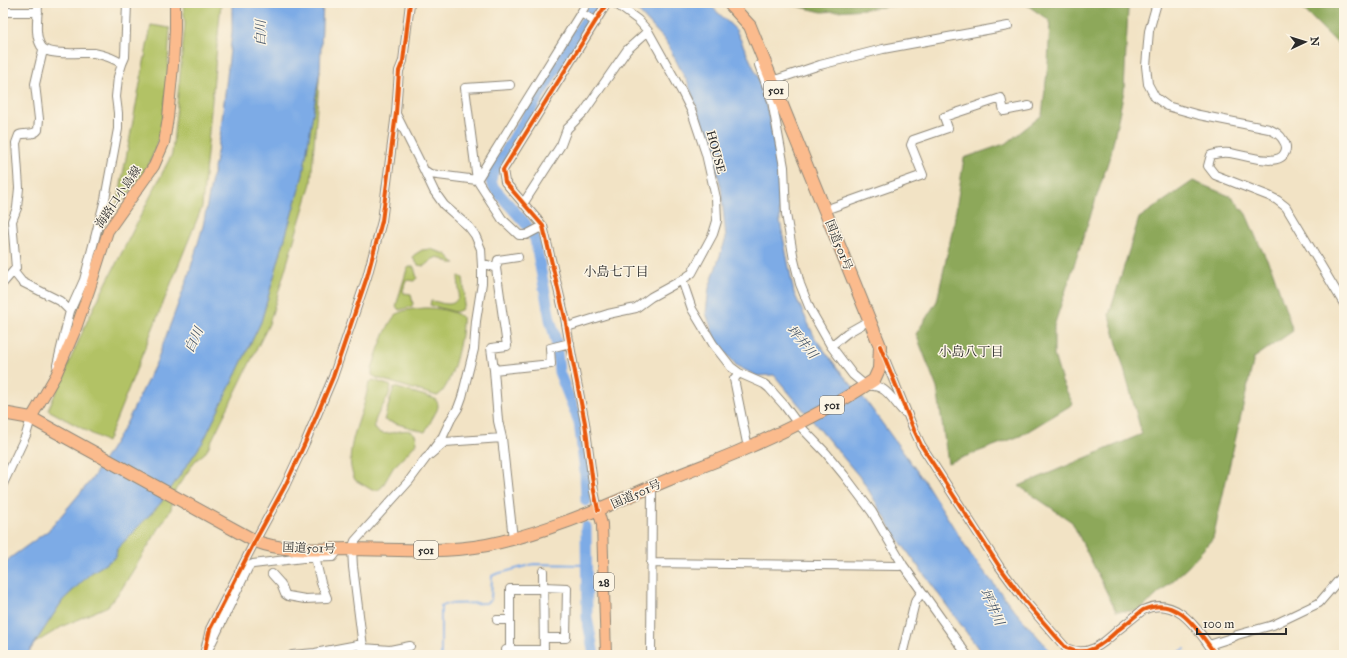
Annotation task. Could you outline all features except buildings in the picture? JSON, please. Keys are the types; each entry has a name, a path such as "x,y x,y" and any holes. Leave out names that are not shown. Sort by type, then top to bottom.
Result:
{"highway":[{"name":"国道501号","path":"3,413 36,420 265,545 301,549 442,550 486,545 513,539 598,510 748,448 799,423 874,380 879,369 880,346 750,26 729,3"}],"main road":[{"name":"海路口小島線","path":"36,420 56,375 90,288 108,232 154,166 164,143 173,66 175,3"},
{"name":"28","path":"598,510 602,524 606,655"}],"street":[{"path":"56,375 56,368 70,311 84,280 104,199 118,129 116,97 118,77 125,57 127,3"},
{"path":"204,655 210,629 252,539 284,486 305,443 333,377 353,319 382,221 396,113 399,71 403,61 410,3"},
{"path":"477,180 587,3"},
{"path":"598,510 585,423 567,327 543,226 505,182 503,170 607,3"},
{"name":"HOUSE","path":"567,327 608,314 636,308 651,297 692,273 713,234 718,221 716,198 706,154 692,112 648,31 638,20 615,3"},
{"path":"722,3 742,24 748,35 769,90 784,167 786,214 794,260 800,284 810,309 831,346 853,375 864,386 874,385 887,392 902,410 907,413"},
{"path":"1157,3 1149,31 1146,66 1148,84 1155,97 1167,106 1199,115 1269,129 1277,132 1285,143 1286,149 1284,156 1280,159 1271,160 1229,152 1219,152 1211,155 1208,166 1215,175 1269,196 1286,207 1344,304"},
{"path":"3,12 38,7 37,32 40,45 43,50 53,53 94,54 115,59 122,64"},
{"path":"581,13 596,22"},
{"path":"772,81 820,65 883,49 1008,26"},
{"path":"523,204 561,145 567,129 584,112 627,50 648,31"},
{"path":"3,283 16,268 12,221 17,208 18,188 16,143 19,135 34,133 38,130 39,119 35,84 43,50"},
{"path":"510,85 465,88 477,180 502,220 519,235 526,235 543,226"},
{"path":"825,210 923,175 911,145 913,140 948,128 944,117 1001,98 1004,110 1029,106"},
{"path":"364,649 352,549 355,541 390,503 429,456 443,436 458,408 474,349 482,283 480,249 475,235 469,227 444,205 434,191 396,113"},
{"path":"424,170 430,174 477,180"},
{"path":"513,539 502,438 498,421 491,348 507,346 496,268 498,260 518,257"},
{"path":"482,263 496,268"},
{"path":"14,272 22,282 60,301 70,311"},
{"path":"682,280 692,309 731,367 739,373 764,384 826,453 872,512 903,565 968,655"},
{"path":"831,346 847,333 870,320"},
{"path":"494,370 551,364 550,348 570,344"},
{"path":"880,346 921,445 999,566 1024,600 1066,648 1074,654 1099,647 1143,610 1151,606 1161,606 1175,609 1190,621 1216,655"},
{"path":"739,373 734,379 748,448"},
{"path":"3,484 6,474 26,435 36,420"},
{"path":"429,456 445,442 502,438"},
{"path":"651,655 652,487"},
{"path":"204,655 249,566 253,564 315,557 333,557 338,549"},
{"path":"272,574 281,584 285,594 288,596 297,598 327,598 321,583 315,557"},
{"path":"651,563 899,566"},
{"path":"543,571 543,588 544,653 507,650 510,620 510,589 543,588 567,588 566,638 544,638"},
{"path":"1209,645 1231,638 1238,634 1273,625 1320,603 1344,574"},
{"path":"902,655 915,602 922,592"},
{"path":"497,620 510,620"},
{"path":"292,655 364,649 390,650 410,646"}],"green space":[{"path":"183,3 221,3 202,207 107,442 48,410 89,317 172,154 185,24"},
{"path":"784,3 919,3 822,12"},
{"path":"1024,3 1131,3 1128,9 1124,91 1111,153 1054,326 1054,355 1062,382 1073,404 1020,436 948,463 937,388 916,334 937,301 954,223 964,158 1007,143 1042,115 1048,64 1050,21"},
{"path":"1297,3 1344,3 1344,41 1339,45"},
{"path":"151,25 170,28 167,82 159,137 143,175 117,206"},
{"path":"320,70 311,183 269,324 206,452 195,461 174,492 171,509 121,590 108,606 63,626 35,643 63,600 91,573 116,557 117,549 160,504 203,442 261,322 303,175"},
{"path":"1193,181 1232,197 1246,214 1273,272 1293,331 1254,358 1213,538 1188,567 1139,611 1116,611 1072,522 1019,486 1142,434 1109,315 1139,218"},
{"path":"430,249 446,254 455,263 450,263 438,257 424,266 418,265 413,258 414,255 422,250"},
{"path":"409,267 414,267 417,278 414,281 406,280 403,291 404,293 411,294 413,304 411,307 399,310 396,306 407,269"},
{"path":"459,276 463,278 465,299 461,310 455,312 430,305 431,301 443,304 452,304 455,302 458,295"},
{"path":"425,308 444,310 462,317 461,335 456,361 447,384 442,392 437,396 377,378 372,375 373,365 378,349 393,318 403,311"},
{"path":"373,380 391,386 388,397 376,417 374,425 375,428 379,432 385,434 405,430 411,431 415,435 417,443 393,468 382,487 378,490 372,490 355,480 350,461 352,442 369,383"},
{"path":"394,387 435,399 438,405 437,410 425,432 384,420"}],"water":[{"name":"白川","path":"232,3 323,3 320,70 303,175 261,322 203,442 160,504 117,549 116,557 91,573 63,600 27,655 3,655 3,566 10,558 49,530 92,479 126,424 156,363 188,277 203,226 220,137 232,32"},
{"name":"坪井川","path":"628,3 708,3 736,30 758,77 769,116 778,165 780,221 794,293 815,338 842,374 866,401 927,485 971,555 1015,611 1054,655 983,655 896,536 863,481 774,375 757,376 737,366 716,342 706,313 709,288 726,238 721,187 710,145 688,83 665,40 639,12"}],"waterway":[{"path":"586,501 585,472 579,422 559,372 556,341 550,319 535,239 525,223 494,188 491,182 492,174 579,30 597,3"},
{"path":"586,527 587,617 594,655"},
{"path":"441,655 441,606 447,604 486,603 491,600 492,576 496,574 534,564 586,565"},
{"path":"1174,655 1185,649"}],"cycle path":[{"path":"204,655 210,629 285,486 305,443 333,377 367,277 382,221 396,113 399,71 403,61 410,3"},
{"path":"598,510 585,423 565,318 543,226 505,182 503,170 607,3"},
{"path":"880,346 921,445 999,566 1024,600 1066,648 1074,651 1095,648 1143,610 1155,606 1167,607 1177,611 1186,618 1216,655"}],"district":[{"name":"小島七丁目","path":"616,272"},
{"name":"小島八丁目","path":"971,352"}]}
